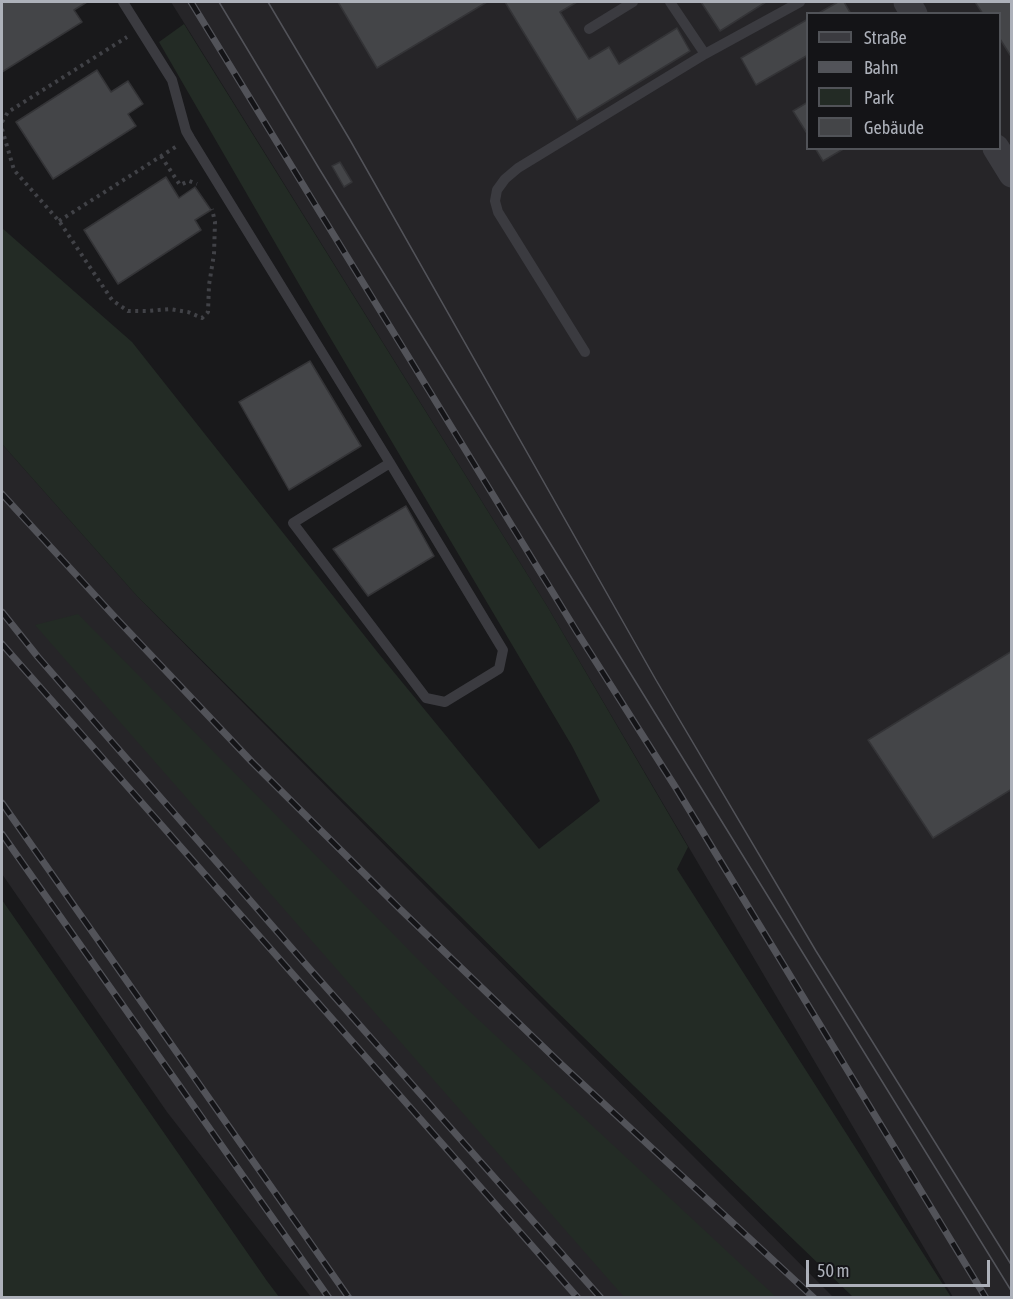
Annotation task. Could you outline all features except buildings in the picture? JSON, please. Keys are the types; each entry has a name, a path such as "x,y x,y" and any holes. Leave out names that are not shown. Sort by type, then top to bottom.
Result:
{"street":[{"path":"997,150 1011,174"}],"lane":[{"path":"123,2 172,80 190,138 390,463 503,650 499,669 445,702 426,698 293,523 390,463"},
{"path":"589,29 633,2"},
{"path":"670,2 705,54"},
{"path":"585,352 498,212 495,201 497,190 505,179 518,168 705,54 800,2"}],"path":[{"path":"2,122 8,112 140,28"},
{"path":"2,129 14,170 59,221 112,300 128,311 170,309 188,312 202,318 208,312 215,222 210,201"},
{"path":"59,221 190,138"},
{"path":"161,156 180,185 189,182 201,185"}],"shaded area":[{"path":"171,2 1011,2 1011,1297 953,1297 547,606"},
{"path":"2,444 137,596 833,1297 311,1297 167,1112 2,874"}],"green space":[{"path":"184,24 547,606 688,847 677,869 951,1297 853,1297 552,1007 137,596 2,444 2,228 132,342 379,654 539,849 600,801 572,746 318,317 159,42"},
{"path":"78,614 466,1008 776,1297 624,1297 35,625"},
{"path":"2,900 267,1281 279,1297 2,1297"}],"tram line":[{"path":"219,2 320,170 1012,1292"},
{"path":"268,2 350,140 656,680 816,951 1012,1266"}],"railway":[{"path":"191,2 577,632 676,788 986,1298"},
{"path":"2,494 252,762 400,909 562,1065 814,1298"},
{"path":"2,612 38,657 309,968 601,1298"},
{"path":"2,644 578,1298"},
{"path":"2,803 349,1298"},
{"path":"2,834 329,1298"}]}
